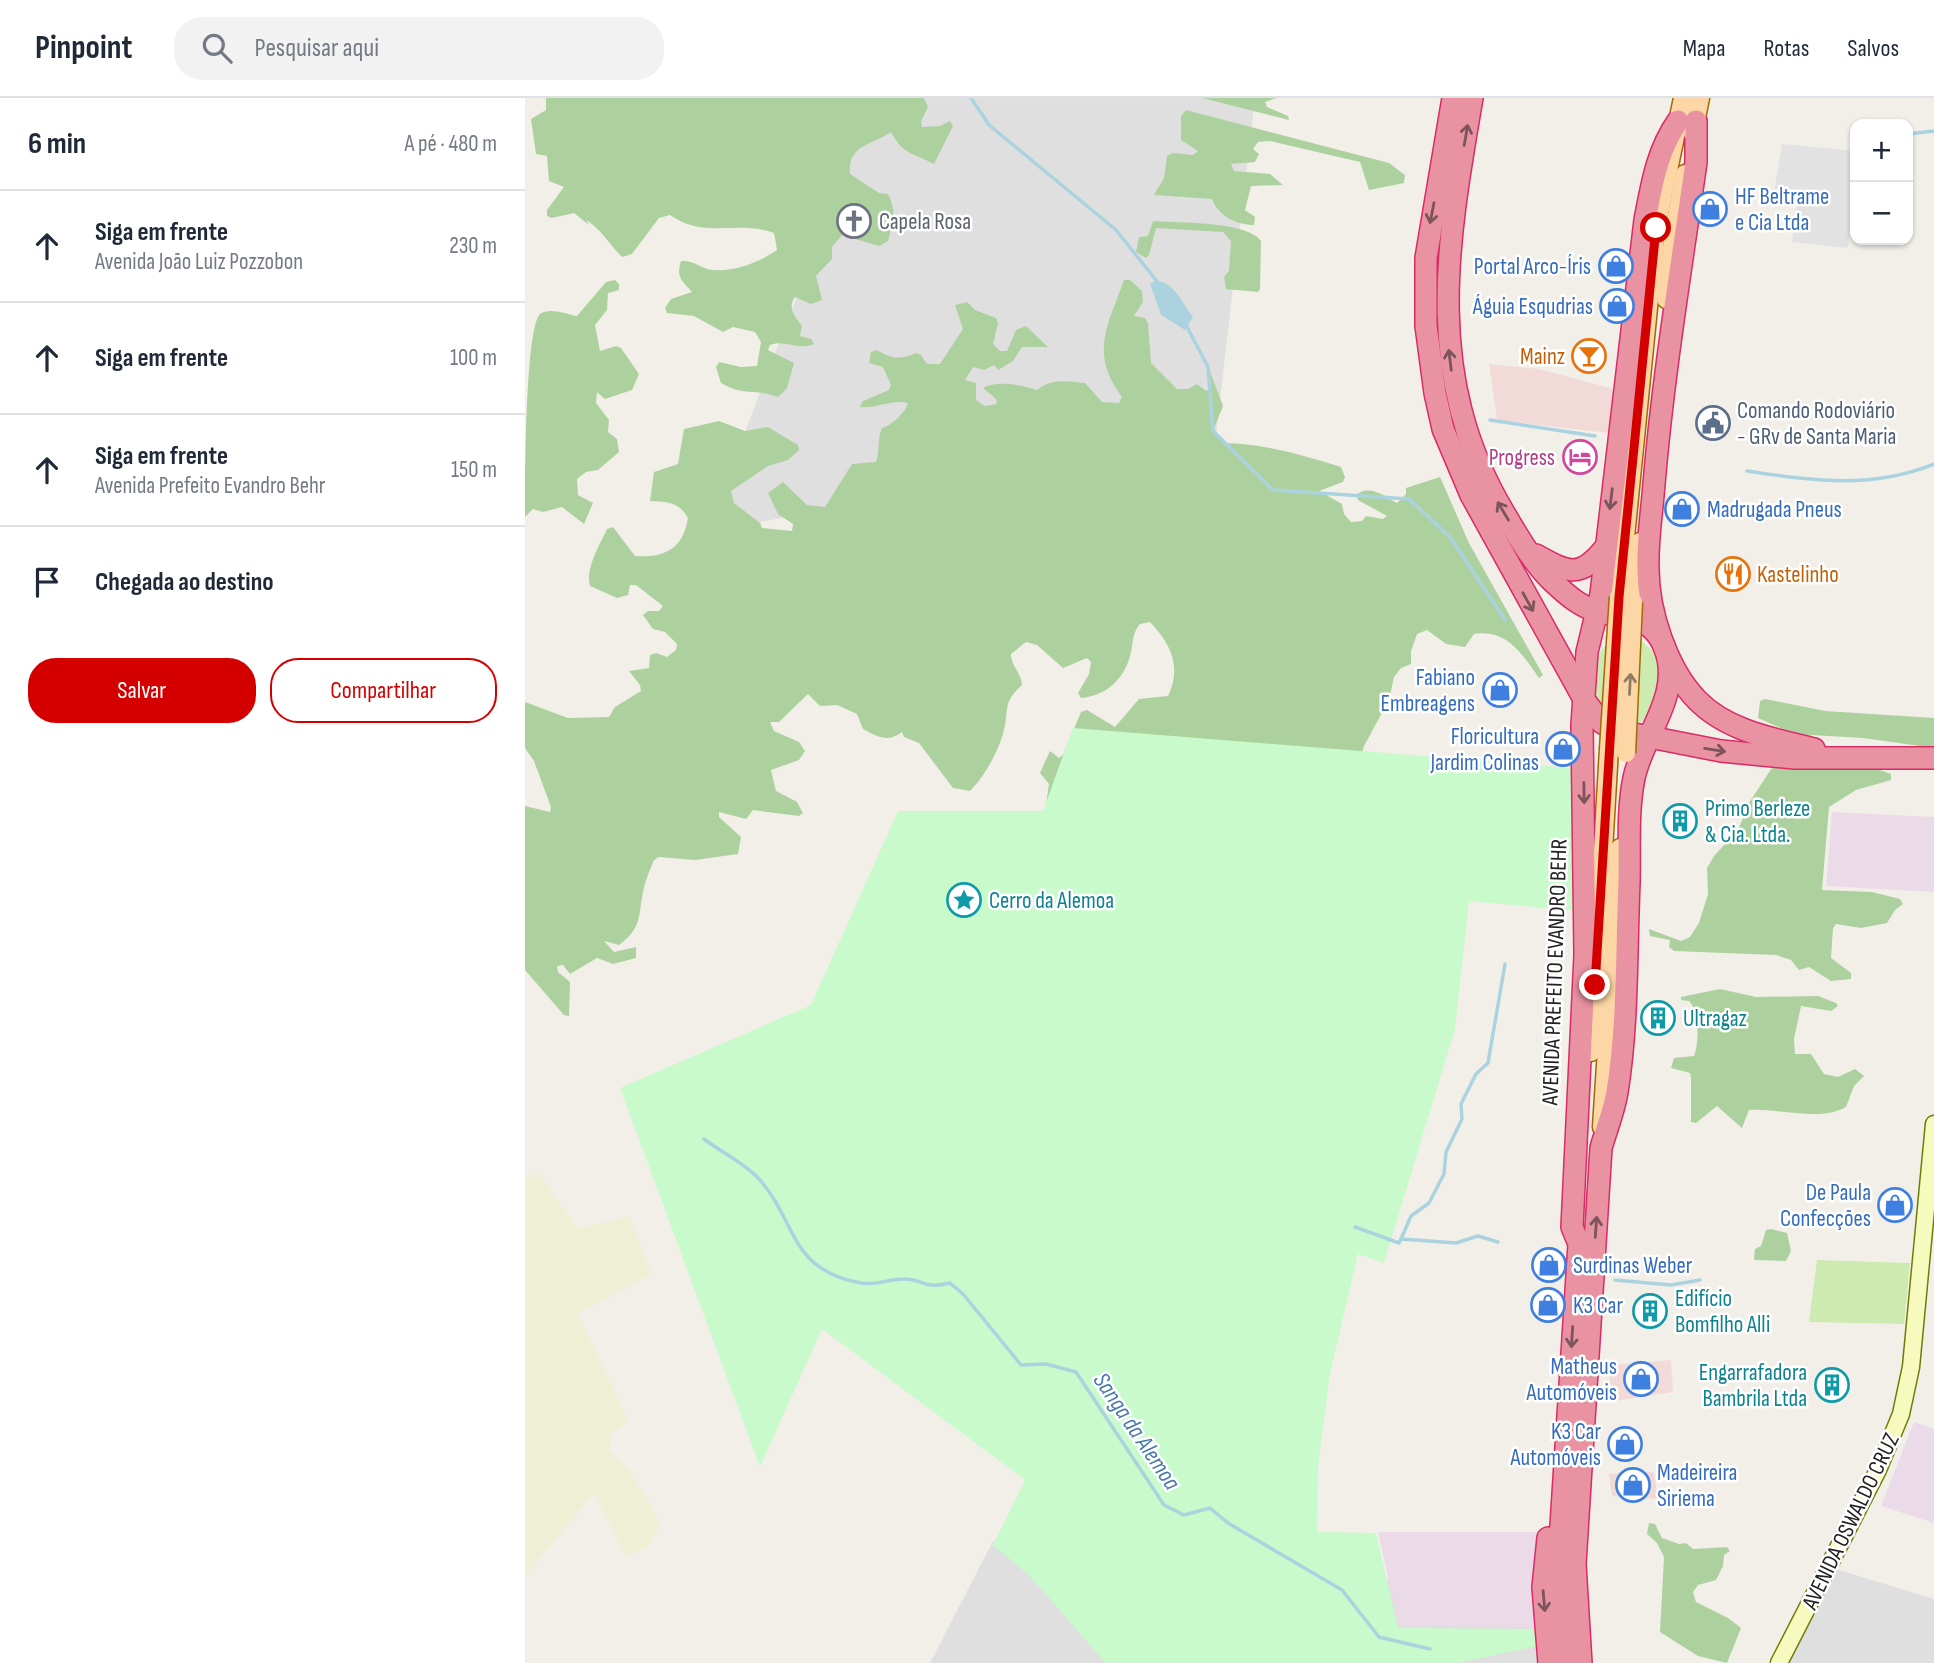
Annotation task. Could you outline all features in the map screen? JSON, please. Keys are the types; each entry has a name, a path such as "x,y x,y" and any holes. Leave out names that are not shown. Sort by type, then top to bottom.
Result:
{"highway":[{"path":"1453,98 1426,258 1426,326 1435,393 1443,429 1471,495 1585,701 1601,722 1614,730 1721,751 1795,758 1929,758"},
{"path":"1472,98 1447,269 1450,361 1455,390 1491,492 1549,579 1568,596 1598,611 1644,621 1657,634 1686,687 1704,707 1723,720 1759,735 1846,757"},
{"path":"1585,701 1587,652 1598,611 1645,220 1664,141 1687,121 1696,162 1659,430 1647,570 1668,664 1666,698 1648,738"},
{"path":"1529,551 1562,570 1576,571 1588,567 1605,548"},
{"name":"AVENIDA PREFEITO EVANDRO BEHR","path":"1581,1663 1571,1489 1579,1244 1572,1227 1585,955 1582,744 1585,701"},
{"name":"AVENIDA PREFEITO EVANDRO BEHR","path":"1566,1663 1560,1605 1601,1148 1616,1094 1624,1014 1633,781 1648,738"},
{"path":"1549,1663 1543,1587 1550,1524 1571,1489 1587,1514 1585,1585 1593,1663"}],"main road":[{"path":"1618,751 1626,599 1687,121 1683,98"},
{"path":"1687,121 1700,98"},
{"name":"AVENIDA PREFEITO EVANDRO BEHR","path":"1601,1148 1618,751"},
{"name":"AVENIDA PREFEITO EVANDRO BEHR","path":"1579,1244 1618,751"}],"street":[{"name":"AVENIDA OSWALDO CRUZ","path":"1779,1663 1878,1470 1901,1414 1910,1367 1934,1124"}],"shaded area":[{"path":"873,98 1255,98 1215,443 707,531"},
{"path":"1782,144 1850,151 1848,248 1792,242 1798,196 1774,193"},
{"path":"1489,364 1539,369 1614,389 1609,433 1497,420"},
{"path":"1832,812 1934,817 1934,892 1826,886"},
{"name":"Matheus Automóveis","path":"1671,1360 1673,1392 1609,1402 1610,1365"},
{"path":"1914,1422 1934,1429 1934,1523 1881,1506"},
{"name":"Madeireira Siriema","path":"1654,1472 1658,1499 1612,1496 1609,1474"},
{"path":"1378,1532 1537,1532 1534,1627 1399,1626"},
{"path":"993,1541 1400,1580 1534,1587 1575,1663 930,1663"},
{"path":"1829,1567 1934,1599 1934,1663 1779,1663"}],"green space":[{"path":"546,98 924,98 928,107 921,121 922,127 940,126 950,121 953,126 934,164 905,150 891,132 862,147 852,157 850,174 879,193 888,194 891,200 893,217 888,241 879,246 842,235 832,247 832,259 816,276 822,300 811,304 795,297 792,309 802,326 800,336 811,339 814,344 770,345 768,350 794,363 787,388 778,397 737,390 721,383 716,367 719,362 741,367 757,366 761,342 755,332 733,327 723,332 694,316 667,313 665,308 671,299 692,292 681,278 681,261 713,270 747,265 777,250 774,233 760,229 696,226 670,215 659,218 632,254 622,257 597,228 574,213 552,218 547,216 547,210 564,187 549,181 547,156 536,154 531,119 546,110"},
{"path":"1202,98 1277,98 1265,102 1267,107 1288,116 1289,120"},
{"path":"1186,110 1389,163 1405,175 1404,183 1369,190 1360,162 1270,141 1258,142 1253,149 1259,154 1255,162 1231,164 1234,171 1270,174 1283,185 1251,186 1245,210 1255,217 1254,225 1229,218 1219,210 1212,199 1154,195 1164,178 1167,156 1173,153 1193,155 1198,151 1181,140 1181,116"},
{"path":"1153,221 1228,226 1254,234 1261,241 1260,289 1258,292 1226,289 1224,277 1229,271 1231,241 1223,232 1156,228 1149,255 1146,258 1136,252 1139,237 1148,236"},
{"path":"615,280 619,284 619,290 608,293 607,310 595,325 600,351 616,346 621,348 639,374 632,390 605,399 597,392 596,403 609,420 608,432 617,439 619,452 598,470 586,472 577,479 578,495 593,503 584,524 562,507 543,512 533,509 525,517 527,409 535,326 540,314 548,311 577,316 606,282"},
{"path":"1124,280 1130,280 1142,291 1143,302 1134,316 1145,318 1148,323 1151,363 1177,389 1188,389 1197,384 1206,391 1211,388 1209,369 1223,406 1213,431 1225,443 1298,454 1341,467 1345,477 1343,482 1319,491 1342,504 1344,514 1351,522 1362,521 1366,516 1383,519 1387,516 1358,500 1356,495 1361,492 1377,492 1397,503 1406,494 1406,488 1440,477 1469,543 1543,675 1539,678 1513,645 1496,635 1474,634 1465,647 1446,644 1427,630 1417,634 1411,651 1411,664 1401,668 1394,677 1389,700 1364,746 1359,765 1045,812 1049,784 1040,773 1050,751 1059,758 1063,755 1081,712 1087,710 1115,727 1139,699 1168,696 1174,675 1172,656 1164,639 1150,622 1140,624 1137,628 1127,664 1118,679 1106,690 1090,697 1081,698 1078,693 1089,674 1091,662 1087,658 1063,668 1037,645 1026,642 1011,654 1022,685 1011,697 1003,734 994,757 970,791 953,788 919,743 904,737 902,732 887,738 878,736 863,729 857,714 837,705 820,706 808,694 779,722 770,722 774,731 799,742 805,751 799,760 771,770 776,791 797,802 803,813 799,816 753,810 746,819 719,812 719,817 741,837 738,854 695,860 659,857 654,860 632,933 619,945 604,941 614,952 636,947 636,958 613,964 597,958 570,974 563,965 557,966 558,972 570,982 569,1016 564,1015 525,970 525,806 550,812 551,807 534,761 525,748 525,702 568,718 609,717 615,707 641,691 640,685 629,671 649,668 650,655 656,653 667,657 676,650 677,644 665,632 653,629 643,615 648,611 659,611 663,606 636,585 630,585 628,595 617,598 590,586 591,564 607,529 613,527 635,556 664,553 677,544 686,529 688,518 681,509 672,504 650,501 654,472 678,464 684,429 719,421 745,431 768,427 798,445 799,450 788,460 768,466 731,491 734,503 760,523 762,528 792,531 793,524 778,514 768,493 783,482 807,505 825,507 852,464 876,462 882,428 894,422 907,407 908,403 902,402 860,407 863,401 889,390 891,385 883,367 869,363 871,352 877,350 896,358 916,353 921,355 927,364 940,364 963,329 955,305 967,302 975,310 996,318 998,323 993,344 1000,351 1007,351 1016,330 1026,326 1048,347 1022,347 1013,361 998,370 994,365 984,370 973,367 965,380 976,383 976,400 985,406 997,404 996,399 983,388 988,386 1010,384 1037,390 1059,381 1085,383 1102,402 1119,403 1122,397 1106,367 1104,353 1108,325"},
{"path":"1616,638 1639,638 1657,656 1659,687 1647,719 1632,725 1599,708 1597,698 1594,678 1597,659 1601,650"},
{"path":"1765,699 1825,711 1934,718 1934,748 1863,738 1794,734 1758,718 1760,701"},
{"path":"1073,728 1573,768 1577,911 1469,901 1455,1029 1384,1263 1358,1254 1330,1374 1318,1466 1317,1532 1376,1533 1398,1628 1533,1629 1537,1646 1458,1663 1106,1663 1028,1574 993,1545 1025,1480 822,1329 760,1467 620,1088 811,1005 898,811 1043,811"},
{"path":"1785,764 1853,765 1891,774 1891,780 1856,790 1829,807 1822,890 1872,892 1900,899 1903,904 1895,910 1887,923 1861,928 1836,924 1833,928 1831,958 1851,973 1851,979 1831,981 1809,967 1799,970 1791,960 1776,955 1674,951 1669,947 1670,940 1650,936 1649,929 1681,941 1690,937 1699,923 1708,894 1707,868 1714,856 1738,830 1749,803 1771,769"},
{"path":"1720,989 1756,997 1818,996 1836,1003 1838,1006 1831,1011 1801,1006 1794,1039 1795,1054 1811,1054 1824,1074 1838,1077 1855,1069 1864,1076 1854,1086 1846,1107 1824,1114 1749,1110 1742,1128 1717,1106 1696,1123 1691,1122 1690,1073 1671,1068 1674,1058 1694,1056 1697,1043 1693,1006 1689,1001 1681,1000 1681,997"},
{"path":"539,1173 578,1229 629,1216 652,1274 578,1314 629,1421 610,1435 610,1450 631,1473 661,1524 645,1549 626,1556 594,1493 525,1576 525,1179"},
{"path":"1766,1230 1787,1233 1791,1251 1786,1261 1754,1260 1755,1249 1761,1246"},
{"path":"1817,1260 1910,1263 1904,1324 1809,1322"},
{"path":"1649,1523 1655,1524 1662,1538 1679,1544 1686,1543 1693,1549 1727,1547 1730,1551 1724,1555 1723,1566 1716,1580 1698,1585 1693,1592 1696,1602 1728,1618 1741,1628 1727,1663 1698,1656 1660,1632 1664,1557 1657,1543 1647,1534"}],"water":[{"path":"1155,281 1167,284 1193,317 1185,330 1161,315 1150,284"}],"waterway":[{"path":"971,98 989,125 1116,230 1160,285"},
{"path":"1913,133 1934,131"},
{"path":"1185,323 1208,367 1213,431 1273,490 1409,499 1450,537 1505,620"},
{"path":"1490,420 1595,436"},
{"path":"1747,471 1841,481 1888,477 1934,464"},
{"path":"1401,1239 1411,1216 1429,1203 1444,1174 1446,1152 1462,1119 1461,1104 1476,1074 1488,1063 1505,964"},
{"name":"Sanga da Alemoa","path":"704,1139 741,1163 760,1180 798,1243 820,1268 838,1277 866,1284 903,1279 928,1285 950,1283 963,1294 1021,1365 1046,1364 1076,1372 1164,1505 1184,1515 1210,1508 1228,1523 1342,1590 1379,1637 1430,1649"},
{"path":"1355,1227 1399,1243 1401,1239 1456,1243 1478,1236 1498,1242"},
{"path":"1615,1280 1671,1285 1700,1280"}],"place":[{"name":"HF Beltrame e Cia Ltda","path":"1710,209"},
{"name":"Capela Rosa","path":"854,221"},
{"name":"Portal Arco-Íris","path":"1616,266"},
{"name":"Águia Esqudrias","path":"1617,306"},
{"name":"Mainz","path":"1589,356"},
{"name":"Comando Rodoviário - GRv de Santa Maria","path":"1713,423"},
{"name":"Progress","path":"1580,457"},
{"name":"Madrugada Pneus","path":"1682,509"},
{"name":"Kastelinho","path":"1733,574"},
{"name":"Fabiano Embreagens","path":"1500,690"},
{"name":"Floricultura Jardim Colinas","path":"1563,749"},
{"name":"Primo Berleze & Cia. Ltda.","path":"1680,821"},
{"name":"Cerro da Alemoa","path":"964,900"},
{"name":"Ultragaz","path":"1658,1018"},
{"name":"De Paula Confecções","path":"1895,1205"},
{"name":"Surdinas Weber","path":"1549,1265"},
{"name":"K3 Car","path":"1548,1305"},
{"name":"Edifício Bomfilho Alli","path":"1650,1311"},
{"name":"Matheus Automóveis","path":"1641,1379"},
{"name":"Engarrafadora Bambrila Ltda","path":"1832,1385"},
{"name":"K3 Car Automóveis","path":"1625,1444"},
{"name":"Madeireira Siriema","path":"1633,1485"}],"route":[{"path":"1595,985 1619,597 1656,228"}]}
